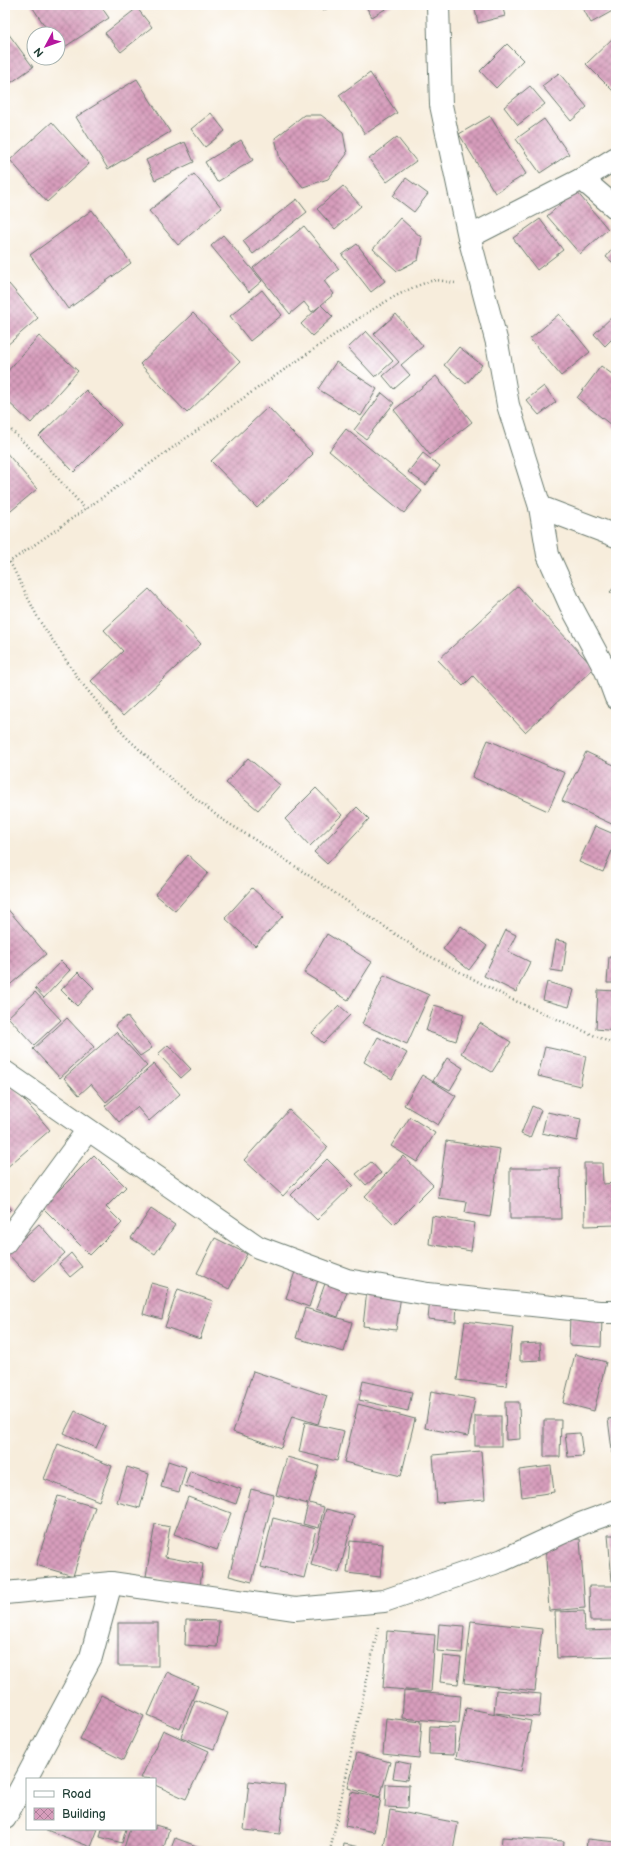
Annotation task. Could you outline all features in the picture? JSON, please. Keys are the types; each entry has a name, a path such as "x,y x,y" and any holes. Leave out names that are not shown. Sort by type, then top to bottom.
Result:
{"street":[{"path":"438,5 441,105 469,238 497,344 508,405 540,507 548,554 570,604 606,672 616,698"},
{"path":"469,238 582,179 616,158"},
{"path":"582,179 616,208"},
{"path":"540,507 616,536"},
{"path":"5,1072 258,1247 347,1280 428,1294 599,1312 616,1312"},
{"path":"5,1243 87,1130"},
{"path":"5,1593 111,1583 295,1609 384,1601 502,1560 583,1523 616,1512"},
{"path":"26,1778 91,1657 111,1583"},
{"path":"5,1818 26,1779"}],"path":[{"path":"5,565 86,510 219,414 346,328 398,296 433,280 481,287"},
{"path":"5,420 10,429 39,457 86,510"},
{"path":"10,562 39,620 90,693 125,736 170,778 214,814 271,850 422,952 511,999 616,1045"},
{"path":"330,1851 384,1601"}],"building":[{"path":"31,5 100,5 109,18 66,46 66,26 45,26"},
{"path":"319,5 333,5 323,11"},
{"path":"365,5 392,5 372,17"},
{"path":"474,5 502,5 505,16 478,23"},
{"path":"581,5 616,5 616,9 591,23"},
{"path":"137,8 152,27 121,52 105,33"},
{"path":"5,29 26,58 26,66 33,67 5,87"},
{"path":"616,35 616,94 586,64"},
{"path":"507,44 523,60 496,88 480,71"},
{"path":"370,73 397,113 365,134 339,95"},
{"path":"559,73 587,107 571,121 542,86"},
{"path":"137,79 170,132 108,169 76,117"},
{"path":"530,86 545,104 518,125 504,107"},
{"path":"211,113 225,131 205,147 191,129"},
{"path":"304,115 321,115 343,132 347,154 328,179 303,187 280,159 275,138"},
{"path":"490,116 526,174 495,193 459,134"},
{"path":"544,119 569,154 540,173 516,139"},
{"path":"52,122 89,164 47,202 10,160"},
{"path":"397,137 416,161 387,182 369,159"},
{"path":"241,140 253,160 217,182 205,162"},
{"path":"185,142 194,162 155,180 146,160"},
{"path":"194,174 222,208 178,245 149,211"},
{"path":"406,178 428,194 414,212 393,196"},
{"path":"343,186 361,206 335,229 317,209"},
{"path":"576,191 608,229 580,254 547,216"},
{"path":"297,199 307,212 253,254 243,241"},
{"path":"92,210 131,263 68,309 30,255"},
{"path":"400,218 422,238 418,260 397,271 373,249"},
{"path":"540,219 563,250 537,270 513,238"},
{"path":"304,226 339,269 324,281 334,294 321,305 333,317 312,336 301,324 320,306 312,312 304,302 290,314 253,268"},
{"path":"223,235 262,281 249,292 211,246"},
{"path":"357,244 385,281 371,292 342,255"},
{"path":"616,244 616,265 606,257"},
{"path":"9,284 38,318 5,347 5,287"},
{"path":"262,290 282,315 250,341 230,316"},
{"path":"193,313 240,362 187,413 140,364"},
{"path":"396,314 423,346 401,365 410,375 394,389 383,376 399,362 374,334"},
{"path":"559,314 590,352 561,376 530,339"},
{"path":"615,314 616,335 605,346 594,334"},
{"path":"366,331 393,361 375,377 348,348"},
{"path":"39,336 78,371 31,423 5,399 5,374"},
{"path":"459,347 482,365 466,384 444,365"},
{"path":"336,362 377,389 361,416 318,389"},
{"path":"601,366 616,377 616,429 577,398"},
{"path":"436,376 472,422 430,455 394,410"},
{"path":"544,386 556,402 539,415 526,400"},
{"path":"86,390 121,425 74,472 39,436"},
{"path":"382,393 394,403 366,439 354,430"},
{"path":"268,407 313,454 257,508 211,461"},
{"path":"346,429 422,491 404,513 329,451"},
{"path":"5,451 37,489 5,516"},
{"path":"423,453 440,466 426,485 408,472"},
{"path":"616,585 616,596 610,592"},
{"path":"518,586 594,668 525,732 473,676 463,686 438,660"},
{"path":"149,589 201,644 123,716 91,681 123,651 104,630"},
{"path":"488,740 565,773 548,811 472,777"},
{"path":"586,752 616,766 616,826 562,801"},
{"path":"248,758 280,785 258,810 226,783"},
{"path":"316,788 342,815 310,846 285,819"},
{"path":"357,807 369,819 327,864 314,852"},
{"path":"595,826 616,835 616,841 603,872 579,862"},
{"path":"188,855 208,873 175,911 155,894"},
{"path":"252,888 283,916 255,946 225,918"},
{"path":"5,906 46,954 5,989"},
{"path":"461,926 487,946 469,970 443,949"},
{"path":"506,930 516,935 508,951 530,962 516,992 484,976"},
{"path":"327,934 372,962 348,1000 304,973"},
{"path":"556,940 567,942 563,972 551,970"},
{"path":"609,957 616,957 616,983 607,983"},
{"path":"61,961 70,970 44,998 35,988"},
{"path":"78,972 94,988 77,1006 61,990"},
{"path":"384,975 429,995 407,1044 362,1024"},
{"path":"547,982 574,990 569,1007 543,1000"},
{"path":"598,990 616,991 616,1031 596,1029"},
{"path":"35,992 61,1020 34,1045 8,1017"},
{"path":"339,1005 350,1015 323,1043 312,1033"},
{"path":"434,1005 464,1014 456,1041 426,1031"},
{"path":"127,1016 152,1048 140,1056 115,1025"},
{"path":"67,1018 94,1047 60,1078 33,1049"},
{"path":"480,1023 511,1042 492,1072 461,1053"},
{"path":"116,1032 147,1066 106,1102 91,1084 79,1095 64,1078"},
{"path":"378,1037 407,1053 392,1079 364,1062"},
{"path":"168,1045 191,1069 181,1078 158,1054"},
{"path":"545,1047 586,1056 580,1086 538,1076"},
{"path":"447,1058 463,1068 450,1090 433,1081"},
{"path":"154,1064 180,1094 149,1121 137,1107 119,1122 105,1106"},
{"path":"422,1075 456,1096 438,1125 404,1105"},
{"path":"13,1087 50,1130 5,1169 5,1094"},
{"path":"532,1106 541,1110 530,1138 521,1134"},
{"path":"289,1110 328,1147 283,1196 244,1160"},
{"path":"547,1112 581,1119 577,1141 542,1133"},
{"path":"410,1117 435,1133 417,1162 391,1146"},
{"path":"446,1141 500,1149 490,1217 465,1213 467,1202 438,1198"},
{"path":"94,1155 126,1187 106,1207 122,1223 90,1255 42,1207"},
{"path":"403,1156 433,1185 394,1224 365,1196"},
{"path":"327,1159 353,1185 317,1220 291,1195"},
{"path":"371,1162 381,1173 366,1185 356,1174"},
{"path":"584,1163 602,1163 603,1184 616,1183 616,1225 585,1226"},
{"path":"510,1168 560,1168 561,1219 510,1219"},
{"path":"5,1202 11,1209 5,1215"},
{"path":"151,1209 175,1225 155,1254 131,1238"},
{"path":"432,1216 475,1223 471,1251 429,1244"},
{"path":"39,1224 65,1253 34,1282 7,1253"},
{"path":"215,1238 247,1254 229,1289 197,1273"},
{"path":"71,1253 82,1267 70,1277 59,1264"},
{"path":"296,1269 319,1277 309,1307 286,1298"},
{"path":"327,1278 349,1286 338,1317 316,1309"},
{"path":"151,1283 169,1288 162,1319 143,1314"},
{"path":"178,1289 213,1301 200,1339 165,1327"},
{"path":"367,1290 401,1295 396,1330 363,1326"},
{"path":"430,1299 457,1302 456,1322 428,1319"},
{"path":"305,1308 352,1322 344,1352 296,1338"},
{"path":"570,1317 602,1319 601,1347 569,1345"},
{"path":"465,1321 513,1327 506,1386 457,1380"},
{"path":"540,1343 541,1360 520,1361 520,1344"},
{"path":"575,1354 606,1362 594,1411 563,1403"},
{"path":"253,1371 327,1396 318,1424 292,1416 281,1448 233,1432"},
{"path":"363,1381 412,1392 408,1411 359,1400"},
{"path":"431,1391 475,1399 468,1436 425,1428"},
{"path":"505,1402 519,1402 520,1439 506,1440"},
{"path":"358,1404 415,1419 401,1476 344,1462"},
{"path":"75,1411 106,1426 96,1448 64,1433"},
{"path":"475,1416 501,1416 501,1446 475,1446"},
{"path":"616,1418 616,1458 613,1458 608,1419"},
{"path":"544,1420 561,1420 560,1457 544,1457"},
{"path":"305,1422 344,1431 337,1461 299,1452"},
{"path":"580,1433 583,1456 568,1457 565,1434"},
{"path":"58,1444 112,1466 99,1501 44,1479"},
{"path":"481,1451 485,1499 437,1503 433,1455"},
{"path":"287,1457 319,1466 309,1503 324,1507 319,1528 303,1524 308,1504 276,1495"},
{"path":"168,1461 186,1467 179,1492 161,1487"},
{"path":"551,1466 554,1492 522,1497 519,1470"},
{"path":"127,1467 149,1474 140,1508 117,1502"},
{"path":"190,1471 241,1489 236,1504 185,1486"},
{"path":"251,1489 274,1495 252,1582 229,1576"},
{"path":"58,1496 95,1507 73,1576 36,1565"},
{"path":"188,1497 231,1513 217,1550 174,1534"},
{"path":"326,1509 354,1516 339,1573 311,1565"},
{"path":"273,1518 316,1529 304,1578 261,1567"},
{"path":"155,1524 170,1527 165,1557 203,1564 200,1586 146,1576"},
{"path":"608,1535 616,1535 616,1581 612,1581"},
{"path":"580,1539 585,1608 549,1611 545,1541"},
{"path":"350,1541 383,1544 380,1577 347,1573"},
{"path":"589,1586 616,1586 616,1621 590,1621"},
{"path":"584,1611 585,1631 616,1630 616,1656 557,1658 555,1612"},
{"path":"186,1620 219,1621 217,1647 185,1645"},
{"path":"471,1621 542,1629 535,1691 464,1683"},
{"path":"118,1623 158,1623 158,1666 118,1666"},
{"path":"439,1624 464,1626 462,1653 437,1651"},
{"path":"387,1631 435,1635 431,1692 383,1688"},
{"path":"443,1656 461,1658 458,1684 440,1682"},
{"path":"167,1672 198,1686 180,1729 148,1715"},
{"path":"496,1690 541,1694 539,1717 494,1713"},
{"path":"404,1691 461,1696 459,1723 402,1718"},
{"path":"101,1695 144,1716 123,1760 80,1739"},
{"path":"195,1700 228,1713 214,1749 181,1737"},
{"path":"466,1708 531,1721 521,1771 456,1758"},
{"path":"386,1718 422,1722 419,1758 383,1754"},
{"path":"430,1726 455,1727 454,1755 429,1754"},
{"path":"163,1730 209,1751 186,1799 156,1785 156,1778 141,1778"},
{"path":"357,1753 390,1762 380,1797 348,1788"},
{"path":"396,1761 410,1764 407,1780 393,1778"},
{"path":"249,1781 285,1785 280,1834 244,1830"},
{"path":"386,1784 409,1785 408,1808 385,1807"},
{"path":"351,1792 381,1798 374,1832 345,1826"},
{"path":"390,1810 458,1823 453,1851 409,1851 384,1846"},
{"path":"156,1825 169,1829 163,1851 123,1851 130,1830 156,1830"},
{"path":"47,1830 98,1830 91,1847"},
{"path":"102,1830 126,1830 122,1843 100,1837"},
{"path":"502,1837 564,1841 563,1851 501,1851"},
{"path":"175,1838 210,1851 170,1851"},
{"path":"587,1839 616,1842 616,1851 586,1851"},
{"path":"344,1844 378,1850 378,1851 343,1851"}]}
